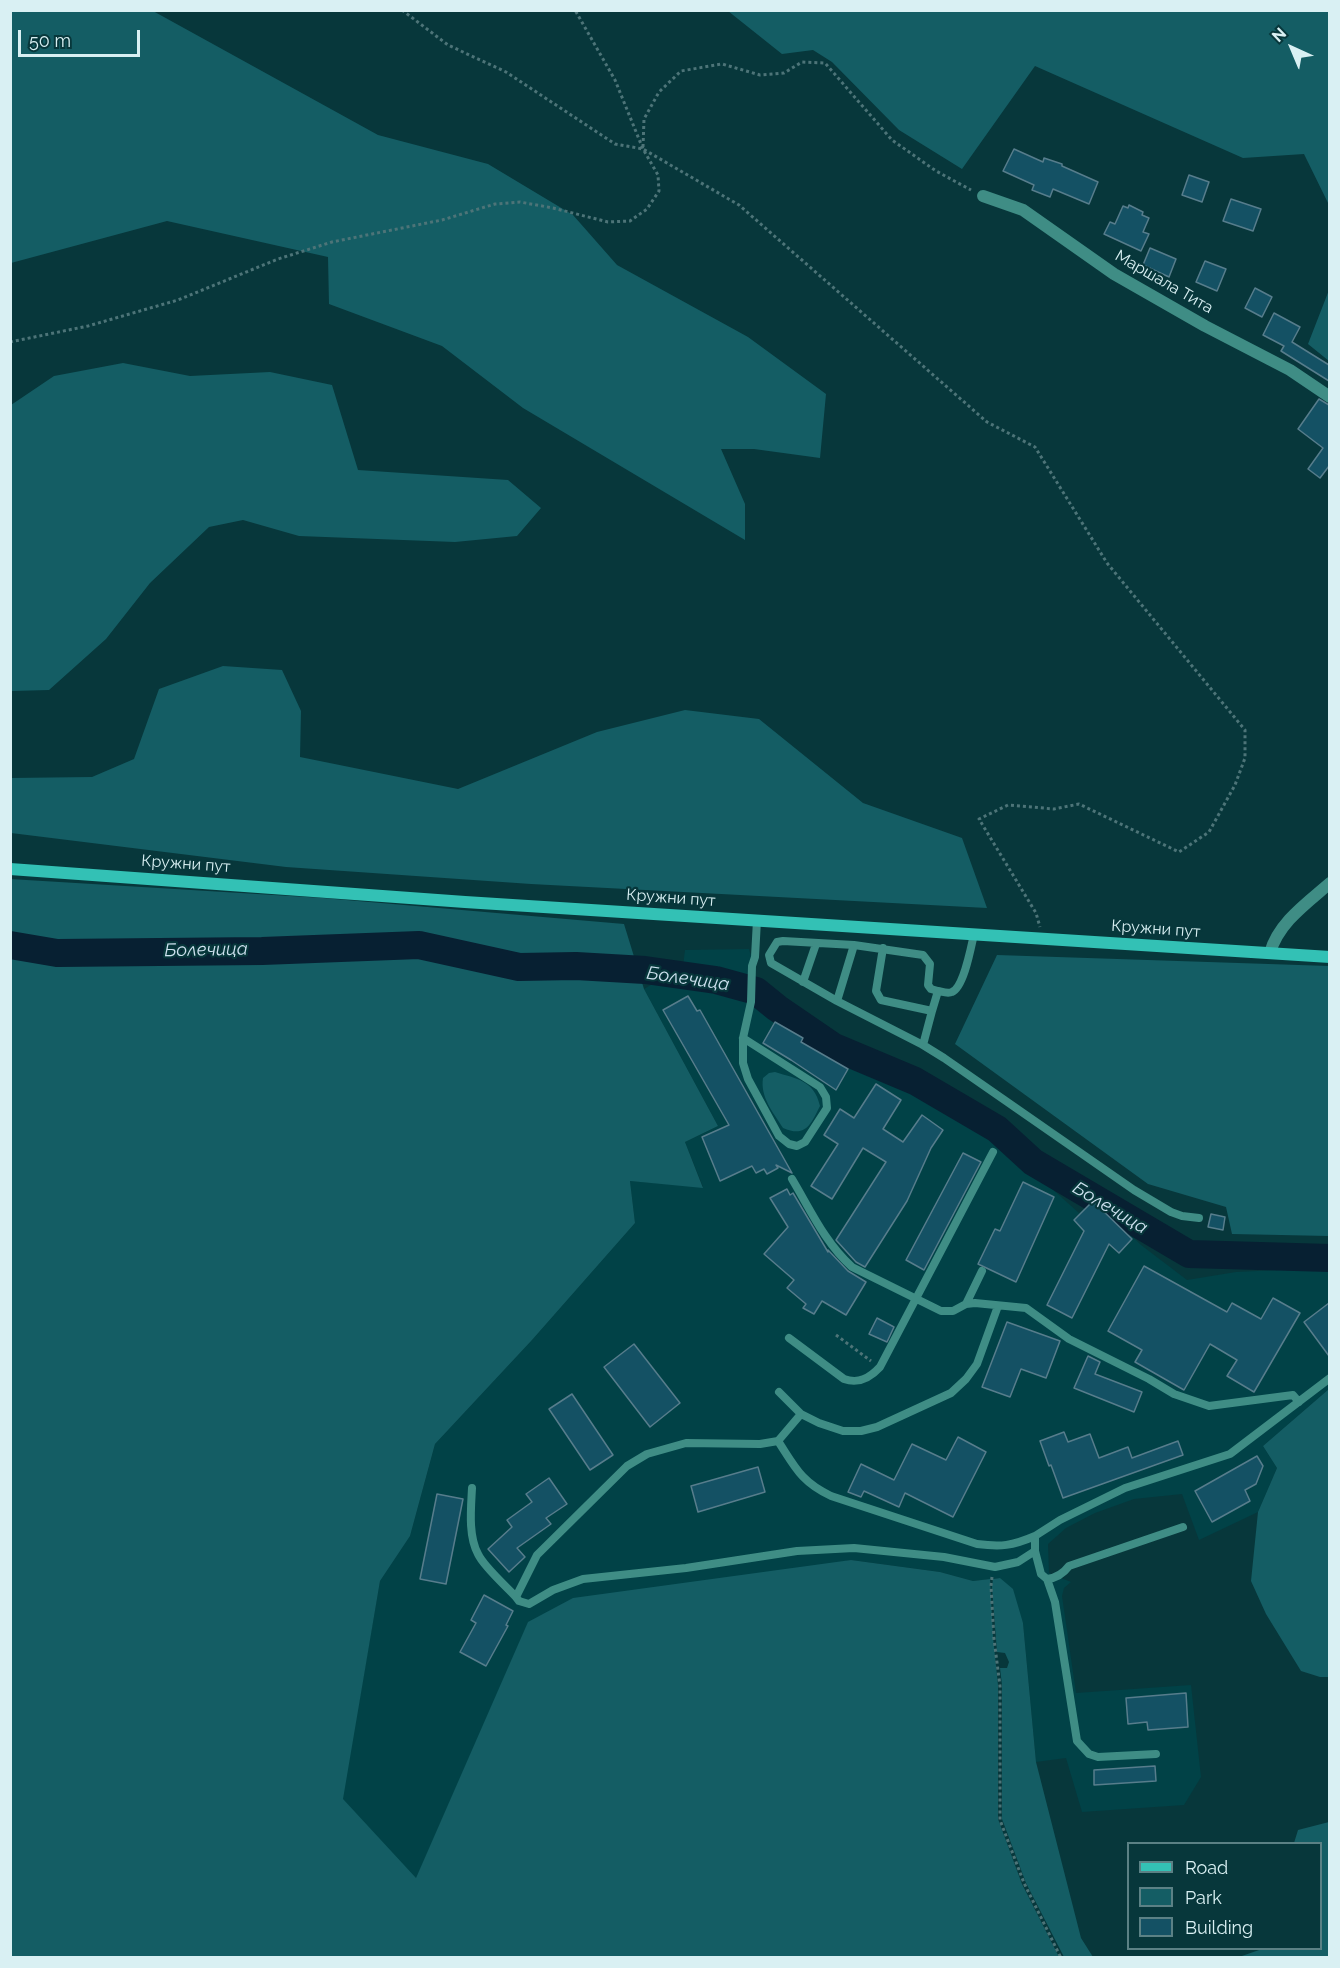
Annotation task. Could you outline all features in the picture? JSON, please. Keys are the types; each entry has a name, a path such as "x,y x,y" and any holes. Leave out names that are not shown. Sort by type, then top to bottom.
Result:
{"main road":[{"name":"Кружни пут","path":"10,869 465,902 1329,957"}],"street":[{"name":"Маршала Тита","path":"983,196 1023,210 1114,274 1205,326 1290,370 1329,397"},
{"path":"1270,953 1274,940 1282,928 1329,883"}],"lane":[{"path":"742,1038 820,1087 826,1097 827,1108 805,1143 797,1146 789,1144 779,1136 748,1079 743,1063 742,1038 751,1002 757,920"},
{"path":"974,934 961,983 956,990 950,993 931,989 928,985 930,964 923,955 854,945 777,942 769,955 771,963 837,1001 923,1045 967,1073 1031,1119 1171,1212 1199,1218"},
{"path":"803,982 816,944"},
{"path":"837,1001 854,945"},
{"path":"883,948 877,997 881,1000 932,1011"},
{"path":"923,1045 938,991"},
{"path":"789,1338 844,1379 852,1382 861,1381 873,1375 880,1367 917,1299 993,1152"},
{"path":"792,1179 833,1248 852,1267 941,1311 953,1311 966,1304 975,1303 1026,1308 1069,1339 1174,1394 1209,1406 1293,1395 1299,1402"},
{"path":"966,1304 982,1271"},
{"path":"779,1392 801,1414 819,1423 843,1431 861,1431 877,1427 951,1393 966,1379 977,1364 998,1306"},
{"path":"778,1441 801,1477 814,1488 831,1496 976,1544 1015,1545 1125,1488 1230,1454 1329,1378"},
{"path":"516,1597 537,1555 627,1466 647,1454 686,1443 760,1444 778,1441 801,1414"},
{"path":"472,1488 471,1519 473,1540 478,1555 519,1601 529,1604 552,1590 583,1579 686,1568 796,1551 854,1548 944,1557 995,1567 1018,1562 1035,1551"},
{"path":"1035,1536 1035,1551 1041,1574 1047,1578 1055,1578 1065,1572 1069,1566 1183,1527"},
{"path":"1047,1578 1055,1602 1077,1741 1089,1754 1098,1757 1156,1754"}],"path":[{"path":"402,10 448,45 506,72 615,144 643,149 739,205 987,422 1035,447 1107,563 1245,730 1245,758 1235,785 1209,832 1179,852 1079,804 1054,809 1008,806 979,819 1036,913 1043,939"},
{"path":"10,342 88,326 178,300 278,259 333,242 442,220 495,204 520,202 608,222 630,220 647,209 658,191 658,175 643,149 615,80 575,10"},
{"path":"643,149 644,119 659,92 681,71 722,64 760,75 784,73 802,62 825,63 892,140 936,171 983,196"},
{"path":"836,1335 880,1367"},
{"path":"995,1567 991,1586 1000,1686 999,1820 1023,1883 1061,1958"}],"shaded area":[{"path":"749,949 753,962 755,989 866,1064 1003,1145 1079,1213 1094,1199 1141,1245 1187,1280 1236,1272 1321,1268 1329,1270 1329,1389 1263,1446 1277,1468 1258,1512 1199,1540 1182,1494 1134,1499 1095,1513 1066,1528 1048,1544 1049,1573 1071,1582 1064,1588 1062,1596 1076,1693 1191,1685 1201,1777 1184,1805 1082,1812 1066,1758 1036,1762 1023,1623 1000,1578 973,1581 940,1572 851,1560 529,1622 416,1879 342,1799 380,1581 410,1536 435,1444 532,1340 635,1223 630,1181 703,1187 685,1142 718,1126 644,989 683,966 685,950"}],"green space":[{"path":"11,10 153,11 378,135 488,164 573,215 617,265 748,337 826,394 820,458 754,449 721,449 745,504 745,540 523,408 442,346 329,304 328,257 167,221 11,263"},
{"path":"728,11 1329,11 1329,205 1304,154 1243,158 1035,66 962,169 899,130 832,62 813,50 782,54"},
{"path":"1329,290 1330,361 1308,344"},
{"path":"123,363 190,376 270,372 332,385 358,470 508,480 541,508 517,536 455,542 299,536 243,520 209,527 150,583 106,639 49,690 11,691 11,405 54,376"},
{"path":"223,666 282,670 301,711 300,757 458,789 597,732 685,710 759,719 863,803 962,838 987,908 531,884 286,867 11,833 11,778 92,777 134,759 159,689"},
{"path":"10,879 323,898 624,924 644,989 718,1126 685,1142 703,1188 630,1181 635,1223 532,1340 435,1444 410,1536 380,1581 343,1799 416,1878 528,1622 573,1598 851,1560 940,1572 973,1581 990,1579 998,1685 998,1819 1022,1884 1059,1957 11,1957"},
{"path":"997,955 1329,966 1329,1236 1232,1234 1226,1207 1148,1184 955,1044"},
{"path":"775,1072 804,1082 814,1091 820,1106 807,1128 791,1131 783,1128 768,1104 763,1092 763,1078"},
{"path":"1329,1389 1329,1677 1320,1677 1301,1671 1266,1614 1251,1581 1258,1512 1277,1468 1263,1446"},
{"path":"1000,1578 1013,1589 1023,1623 1036,1762 1081,1938 1093,1957 1064,1957 1026,1883 1002,1819 1000,1668 1007,1668 1009,1662 1005,1653 997,1652 992,1587 993,1579"},
{"path":"1329,1822 1329,1957 1239,1957 1259,1950 1322,1950 1322,1842 1294,1842 1298,1830"}],"building":[{"path":"1014,149 1043,162 1044,158 1062,164 1098,182 1089,204 1053,189 1050,197 1032,190 1034,185 1003,171"},
{"path":"1189,175 1209,182 1202,202 1182,195"},
{"path":"1231,199 1261,209 1253,231 1223,221"},
{"path":"1129,205 1149,218 1143,232 1149,234 1141,251 1104,234 1110,222 1115,224 1123,206 1128,208"},
{"path":"1150,248 1176,259 1169,277 1143,265"},
{"path":"1205,261 1226,269 1217,291 1196,282"},
{"path":"1255,288 1272,297 1262,317 1245,308"},
{"path":"1274,313 1300,327 1292,342 1329,365 1329,381 1281,351 1284,346 1263,335"},
{"path":"1319,399 1329,405 1329,466 1320,478 1308,469 1323,448 1298,429"},
{"path":"688,996 697,1011 700,1010 792,1173 776,1165 778,1168 767,1174 764,1169 756,1173 752,1166 720,1181 702,1137 729,1125 663,1010"},
{"path":"775,1022 803,1038 801,1042 848,1069 836,1090 763,1043"},
{"path":"876,1084 901,1100 883,1129 903,1142 922,1115 943,1130 931,1148 907,1201 865,1267 856,1262 836,1240 886,1162 863,1148 832,1199 811,1186 838,1144 824,1135 840,1109 854,1118"},
{"path":"963,1153 981,1162 924,1270 906,1260"},
{"path":"1023,1182 1054,1197 1016,1282 978,1264 995,1229 1000,1231"},
{"path":"787,1189 790,1195 793,1193 828,1252 828,1250 848,1271 866,1282 846,1315 822,1301 814,1314 803,1308 806,1304 787,1288 794,1280 764,1254 788,1227 770,1198"},
{"path":"1093,1201 1132,1239 1119,1253 1109,1244 1072,1318 1047,1305 1084,1231 1074,1220"},
{"path":"1211,1214 1225,1217 1223,1230 1208,1227"},
{"path":"1144,1266 1227,1312 1232,1303 1261,1319 1273,1298 1300,1313 1254,1392 1227,1376 1237,1360 1210,1344 1184,1390 1135,1362 1142,1350 1108,1331"},
{"path":"1329,1303 1329,1356 1304,1322"},
{"path":"877,1318 894,1327 887,1342 869,1334"},
{"path":"1007,1322 1060,1341 1046,1378 1021,1369 1010,1397 982,1387"},
{"path":"634,1344 680,1403 650,1427 604,1367"},
{"path":"1088,1356 1100,1362 1095,1374 1142,1392 1134,1412 1074,1388"},
{"path":"572,1394 613,1455 590,1470 549,1409"},
{"path":"1064,1432 1068,1442 1090,1434 1099,1458 1128,1447 1132,1458 1178,1441 1183,1455 1063,1498 1040,1441"},
{"path":"958,1437 986,1452 953,1517 905,1493 899,1507 864,1491 861,1497 848,1492 861,1464 894,1480 912,1444 946,1460"},
{"path":"1257,1456 1263,1466 1256,1484 1245,1490 1250,1501 1212,1522 1195,1491"},
{"path":"758,1467 765,1492 698,1512 691,1486"},
{"path":"549,1478 567,1504 546,1518 551,1524 517,1548 525,1557 509,1572 488,1549 512,1527 507,1520 532,1502 526,1494"},
{"path":"437,1494 463,1499 446,1584 420,1579"},
{"path":"484,1595 513,1611 506,1625 508,1626 486,1666 460,1652 476,1623 471,1620"},
{"path":"1186,1693 1188,1727 1148,1730 1147,1722 1128,1724 1126,1698"},
{"path":"1155,1766 1156,1781 1094,1785 1094,1770"}],"waterway":[{"name":"Болечица","path":"10,945 57,953 262,951 419,945 519,967 576,966 645,970 716,980 756,991 834,1047 915,1081 997,1129 1033,1162 1189,1254 1330,1258"}]}
